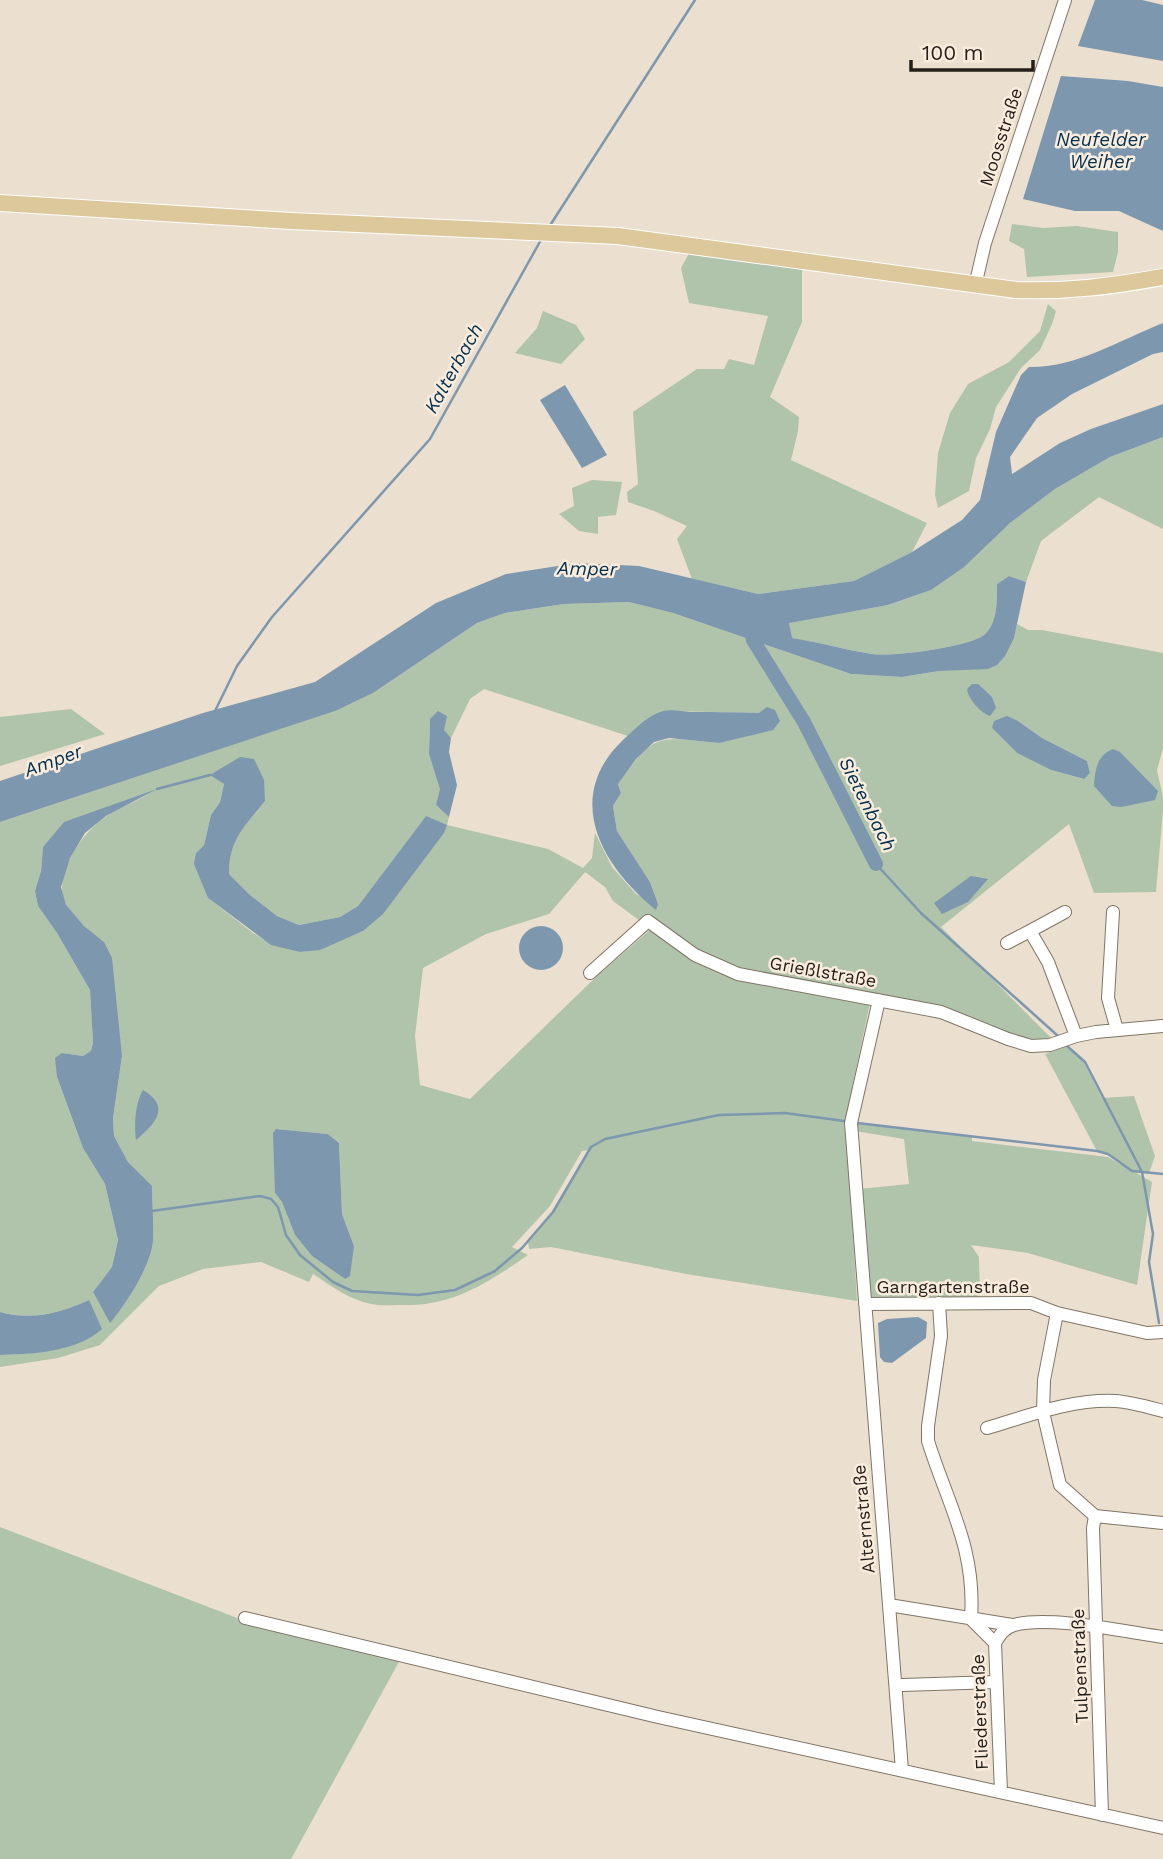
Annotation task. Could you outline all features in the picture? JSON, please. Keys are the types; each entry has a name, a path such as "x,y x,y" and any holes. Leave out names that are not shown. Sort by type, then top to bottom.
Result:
{"main road":[{"path":"0,203 303,222 565,233 683,243 975,286 1052,291 1098,288 1163,277"}],"street":[{"name":"Moosstraße","path":"975,286 985,243 1065,0"},
{"path":"1007,943 1065,912"},
{"path":"1112,912 1108,998 1117,1030"},
{"name":"Grießlstraße","path":"590,973 648,921 695,955 726,970 769,981 941,1012 1031,1046 1050,1045 1076,1035 1163,1026"},
{"path":"1030,931 1048,962 1076,1035"},
{"name":"Alternstraße","path":"878,1000 851,1123 902,1770"},
{"path":"939,1303 941,1336 928,1441 962,1532 972,1597 971,1619"},
{"name":"Garngartenstraße","path":"865,1304 1031,1303 1057,1313 1147,1333 1163,1332"},
{"path":"1057,1313 1044,1380 1043,1412 1060,1485 1095,1516 1163,1523"},
{"path":"986,1428 1043,1412 1098,1401 1118,1401 1163,1411"},
{"name":"Tulpenstraße","path":"1095,1516 1093,1528 1102,1815"},
{"path":"889,1605 971,1619 1003,1634 1035,1621 1163,1637"},
{"path":"245,1618 658,1717 1163,1828"},
{"path":"971,1619 1003,1634"},
{"name":"Fliederstraße","path":"1001,1792 996,1682 1003,1634"},
{"path":"902,1685 996,1682"}],"green space":[{"path":"1012,224 1043,228 1077,226 1118,232 1118,252 1113,272 1027,277 1024,249 1009,241"},
{"path":"692,248 802,267 802,322 770,397 799,417 791,460 927,523 912,552 854,581 758,594 692,579 677,539 687,526 628,502 627,492 638,484 633,412 697,369 724,369 729,359 754,365 768,316 689,303 681,268"},
{"path":"1048,304 1056,311 1052,324 1040,350 1021,368 996,407 990,429 976,458 969,491 938,508 935,495 938,453 950,413 968,384 1009,362 1040,331"},
{"path":"543,311 576,325 585,339 561,364 515,353 537,328"},
{"path":"1163,437 1163,529 1099,497 1041,541 1026,582 1009,576 997,584 994,618 984,635 947,647 882,655 791,638 789,622 888,605 931,590 1055,489 1110,457"},
{"path":"592,480 622,482 616,515 598,517 598,534 579,531 559,514 574,506 572,488"},
{"path":"629,602 673,613 851,674 902,677 939,671 1014,638 1017,624 1028,630 1042,630 1163,653 1163,748 1157,770 1163,810 1156,892 1094,893 1069,824 941,927 1051,1038 1026,1040 935,1005 872,993 844,1127 847,1128 857,1301 686,1274 551,1247 529,1249 528,1242 553,1212 588,1150 582,1151 550,1206 512,1247 528,1255 483,1284 452,1298 418,1305 374,1305 348,1296 313,1274 309,1282 261,1262 203,1269 159,1286 100,1345 58,1358 0,1367 0,1355 25,1354 63,1347 89,1300 68,1309 34,1316 0,1312 0,822 334,711 373,693 477,623 505,613 564,604","holes":["484,689 628,736 642,723 663,711 759,713 719,743 682,739 659,741 641,754 618,784 621,793 613,806 617,831 650,882 658,904 636,894 612,867 595,833 592,858 583,868 548,849 447,825 449,817 436,805 441,789 429,754 430,719 451,738 470,699","1018,721 1042,738 1087,761 1090,773 1083,779 1051,770 1017,753 992,728","211,775 265,801 235,843 229,874 277,916 299,925 340,917 358,906 426,816 363,931 320,949 301,952 271,944 208,898 196,853 204,845 211,815 220,802 224,784","151,792 95,825 71,856 63,881 62,894 69,910 104,942 122,1056 113,1118 114,1136 128,1162 152,1187 153,1241 148,1262 137,1284 110,1322 93,1292 112,1267 118,1240 105,1184 83,1148 57,1077 62,1053 83,1056 91,1052 93,1043 90,990 38,906 35,891 41,871 43,847","585,872 605,887 613,901 651,929 596,977 470,1099 420,1085 415,1036 423,968 486,934 549,914","276,1129 328,1134 339,1143 342,1214 354,1246 345,1279 312,1256 295,1235 282,1202 275,1193"]},
{"path":"71,709 105,734 0,766 0,717"},
{"path":"1067,1046 1083,1061 1102,1098 1134,1096 1155,1156 1149,1173 1133,1171 1152,1182 1137,1285 1028,1253 971,1245 979,1257 980,1299 871,1302 859,1189 909,1184 904,1139 855,1131 857,1123 972,1137 972,1141 1108,1157 1123,1166 1108,1154 1097,1151 1045,1054"},
{"path":"0,1527 245,1621 401,1658 291,1859 0,1859"}],"water":[{"path":"1095,0 1142,0 1163,5 1163,61 1078,46"},
{"name":"Neufelder Weiher","path":"1061,76 1128,81 1163,87 1163,231 1119,211 1075,211 1023,199"},
{"name":"Amper","path":"1163,323 1163,352 1153,354 1072,394 1037,418 1010,457 1012,474 1060,443 1091,429 1163,404 1163,437 1110,457 1055,489 1010,523 964,567 931,590 888,605 789,623 792,638 872,654 896,654 947,647 976,639 989,630 996,611 997,584 1009,576 1026,582 1014,638 1005,656 997,665 988,669 939,671 902,677 851,674 673,613 629,602 564,604 505,613 477,623 373,693 335,711 0,822 0,781 203,713 315,682 436,603 506,574 577,563 639,566 758,594 854,581 912,552 962,520 980,500 996,432 1021,375 1029,367 1081,358"},
{"path":"565,385 607,455 582,468 540,400"},
{"path":"972,684 978,684 992,697 996,708 990,716 979,709 970,697 967,689"},
{"path":"767,707 775,710 780,721 773,730 719,743 669,738 654,742 636,759 618,784 621,793 613,806 617,831 650,882 658,904 656,910 619,873 605,852 596,830 592,807 595,784 605,761 637,727 663,711 759,713"},
{"path":"438,711 447,716 444,730 451,738 449,752 457,785 449,817 436,805 440,789 429,754 430,719"},
{"path":"1007,716 1087,761 1090,773 1084,779 1051,770 1017,753 992,728 994,721"},
{"path":"1113,749 1120,752 1158,791 1155,800 1121,807 1112,806 1094,786 1100,759"},
{"path":"240,757 254,759 264,780 265,801 235,843 229,874 277,916 299,925 340,917 358,906 426,816 447,825 444,833 383,914 363,931 320,950 300,952 271,945 208,898 194,864 196,853 204,845 211,815 220,802 224,784 210,775"},
{"path":"157,789 106,816 85,833 70,858 61,887 66,905 84,926 104,942 112,958 122,1056 113,1118 114,1136 128,1162 152,1186 153,1241 148,1262 137,1284 110,1323 93,1292 112,1267 118,1240 105,1184 83,1148 57,1077 55,1058 62,1053 83,1056 91,1051 93,1043 90,990 38,906 35,891 41,871 43,847 64,822"},
{"path":"971,876 988,879 968,902 942,914 934,903"},
{"path":"541,926 557,932 563,948 557,964 541,970 525,964 519,948 525,932"},
{"path":"143,1090 157,1103 158,1110 154,1122 136,1140 136,1115"},
{"path":"276,1129 328,1134 339,1143 342,1214 354,1246 350,1276 345,1279 312,1256 295,1235 282,1202 275,1193 273,1133"},
{"path":"89,1300 102,1329 92,1337 54,1350 0,1355 0,1312 34,1316 68,1309"},
{"path":"918,1317 927,1322 926,1338 892,1363 884,1362 880,1357 878,1323 887,1319"}],"waterway":[{"name":"Kalterbach","path":"549,227 695,0"},
{"name":"Kalterbach","path":"215,711 237,666 272,617 430,439 542,238"},
{"name":"Sietenbach","path":"749,621 753,640 804,722 876,864"},
{"path":"157,789 210,775"},
{"name":"Sietenbach","path":"876,864 921,913 1058,1036"},
{"name":"Sietenbach","path":"1067,1046 1085,1062 1142,1172 1153,1234 1149,1262 1159,1323"},
{"path":"152,1211 260,1196 271,1199 278,1207 286,1235 300,1255 333,1282 352,1291 418,1295 455,1290 495,1271 522,1248 553,1212 591,1147 605,1139 719,1115 785,1113 844,1121"},
{"path":"857,1123 1097,1151 1108,1154 1132,1171 1163,1174"}]}
